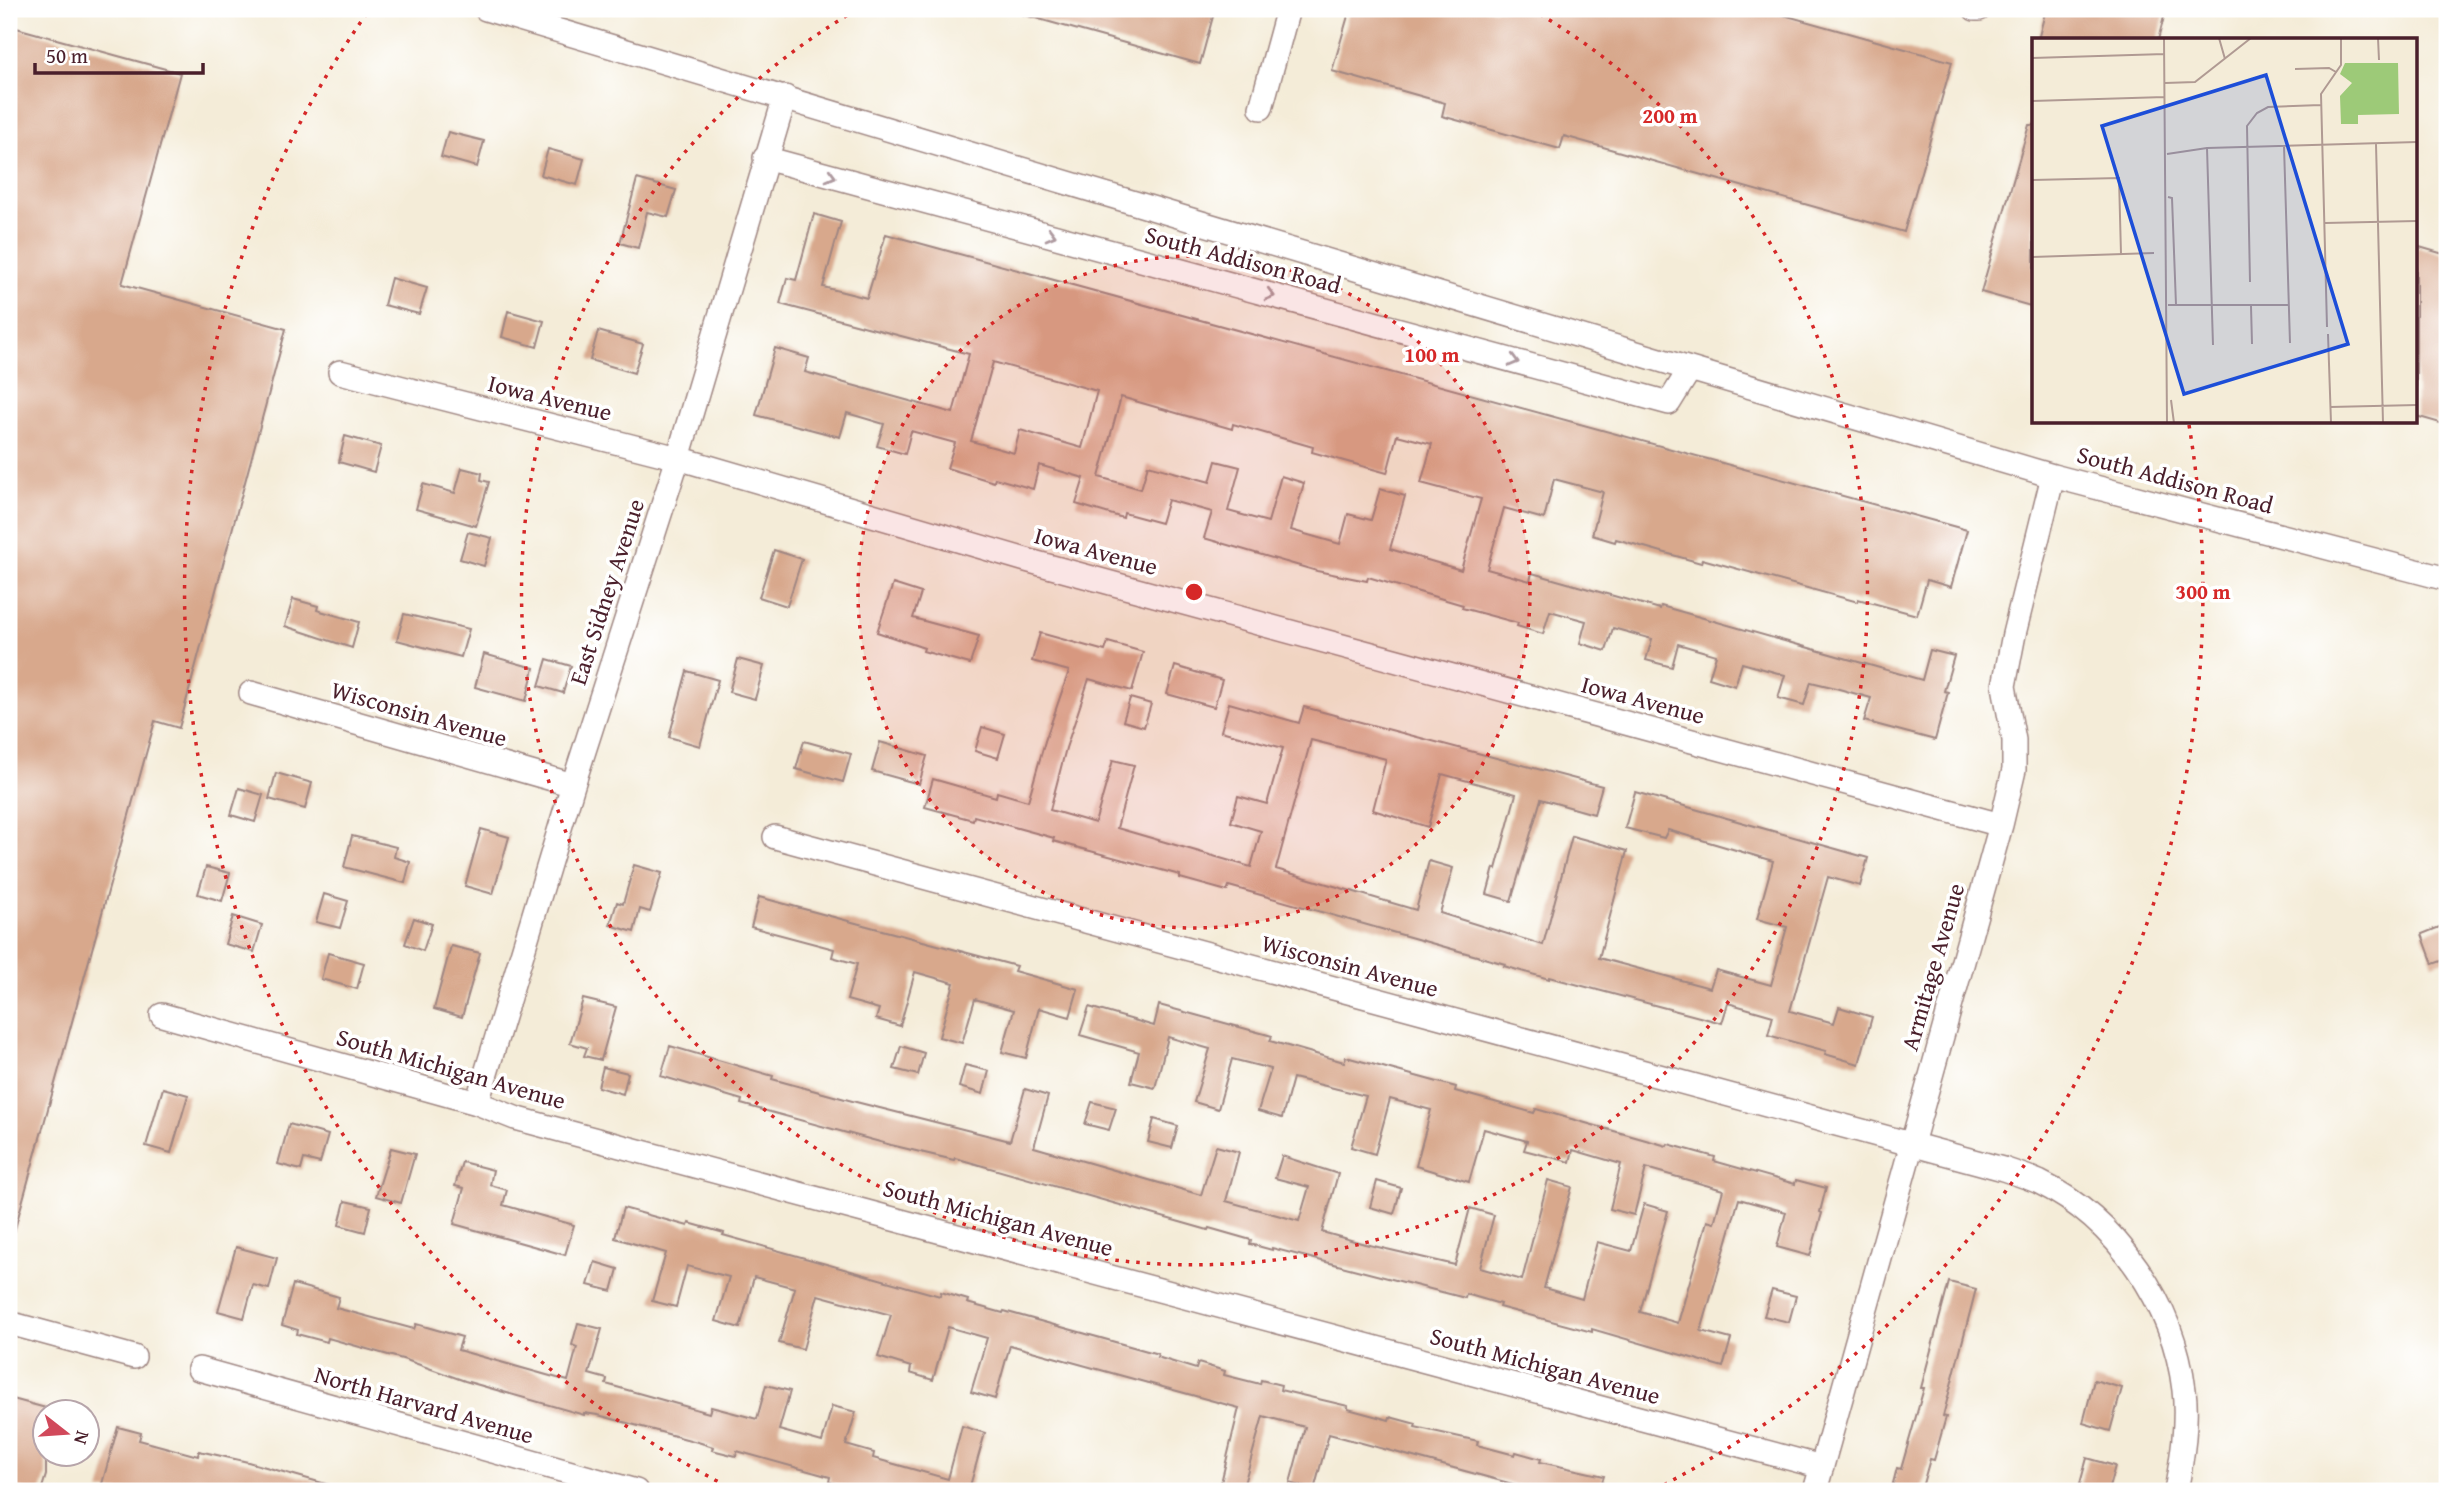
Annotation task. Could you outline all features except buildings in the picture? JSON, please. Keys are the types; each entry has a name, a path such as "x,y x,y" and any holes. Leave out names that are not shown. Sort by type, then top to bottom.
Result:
{"street":[{"name":"South Addison Road","path":"486,9 2053,476 2447,579"},
{"path":"1261,108 1287,9"},
{"name":"East Sidney Avenue","path":"477,1103 573,785 677,458 785,97"},
{"name":"South Addison Road","path":"765,158 1668,403 1690,369"},
{"name":"Iowa Avenue","path":"340,372 677,458 1026,560 2001,825"},
{"name":"Armitage Avenue","path":"1815,1491 2001,825 2014,760 2014,740 2004,687 2014,634 2053,476"},
{"name":"Wisconsin Avenue","path":"251,693 573,785"},
{"name":"Wisconsin Avenue","path":"775,837 2003,1170 2038,1182 2113,1236 2153,1295 2169,1326 2179,1356 2185,1393 2184,1437 2176,1491"},
{"name":"South Michigan Avenue","path":"162,1015 477,1103 515,1118 1822,1467"},
{"path":"9,1324 134,1357"},
{"name":"North Harvard Avenue","path":"199,1369 636,1491"}]}
